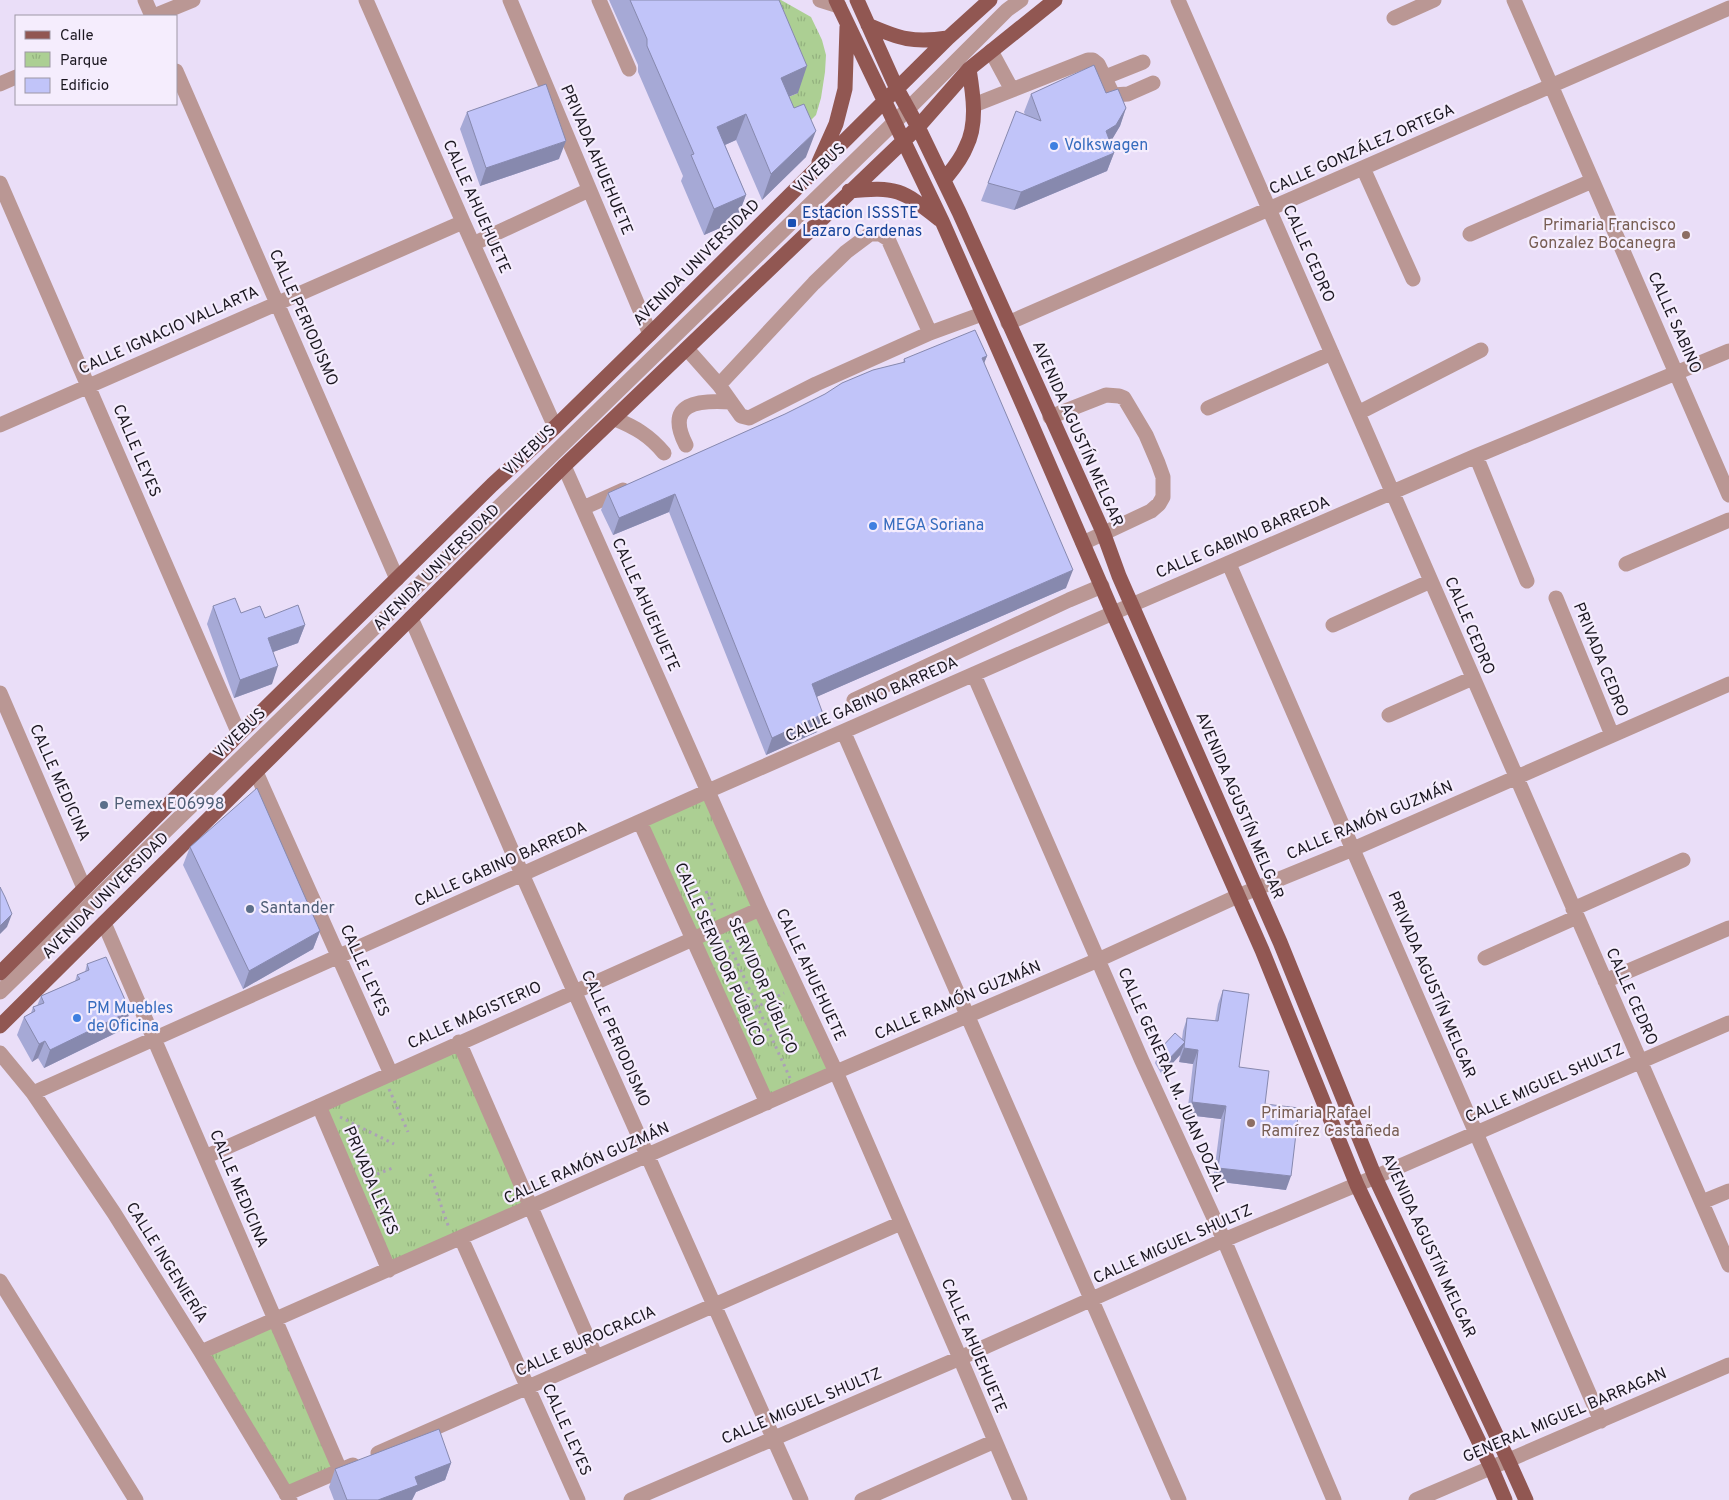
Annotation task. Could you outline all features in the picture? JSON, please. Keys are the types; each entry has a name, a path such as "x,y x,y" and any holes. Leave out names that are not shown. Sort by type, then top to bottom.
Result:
{"main road":[{"name":"AVENIDA AGUSTÍN MELGAR","path":"857,0 896,89 918,127 944,180 1102,532 1280,942 1375,1177 1526,1500"},
{"name":"AVENIDA UNIVERSIDAD","path":"0,973 492,485 555,427 896,89 990,0"},
{"name":"AVENIDA UNIVERSIDAD","path":"0,1026 564,466 615,419 902,140 918,127 970,69 1055,0"},
{"path":"837,3 942,220 1102,586 1112,613 1262,950 1357,1185 1505,1500"},
{"path":"813,173 836,124 845,89 847,23"},
{"path":"868,25 899,38 912,41 948,38"},
{"path":"944,180 968,145 974,105 970,69"},
{"path":"849,191 880,189 896,191 910,197 942,220"}],"street":[{"path":"145,0 152,15"},
{"path":"156,15 193,0"},
{"name":"CALLE AHUEHUETE","path":"366,0 462,222 555,427"},
{"name":"PRIVADA AHUEHUETE","path":"510,0 650,334"},
{"path":"599,0 629,69"},
{"path":"820,0 837,3"},
{"name":"VIVEBUS","path":"0,992 907,110 1007,10 1021,0"},
{"name":"CALLE CEDRO","path":"1178,0 1729,1265"},
{"path":"1394,18 1434,0"},
{"name":"CALLE SABINO","path":"1514,0 1729,496"},
{"name":"CALLE GONZÁLEZ ORTEGA","path":"1008,323 1729,8"},
{"path":"992,51 1012,90"},
{"path":"974,105 1088,60 1096,62 1113,95 1128,94 1153,83"},
{"path":"1104,78 1143,62"},
{"path":"0,84 15,76"},
{"name":"CALLE PERIODISMO","path":"178,76 397,579"},
{"path":"1363,168 1413,279"},
{"path":"1470,234 1592,181"},
{"name":"CALLE LEYES","path":"0,183 239,734"},
{"path":"473,244 589,190"},
{"name":"CALLE IGNACIO VALLARTA","path":"0,425 462,222"},
{"path":"718,385 814,283 846,252 870,234 880,234 888,239 930,333"},
{"path":"687,349 718,385 741,416 749,418 816,384 930,333 982,314"},
{"path":"1358,413 1481,350"},
{"name":"CALLE GABINO BARREDA","path":"33,1093 708,791 1112,613 1476,456 1729,351"},
{"path":"1208,408 1332,353"},
{"path":"1050,417 1106,395 1124,398 1146,435 1163,477 1163,496 1159,504 1151,511 1102,532 1083,543"},
{"path":"686,445 679,421 682,412 687,407 701,402 731,402"},
{"path":"615,419 641,431 664,453"},
{"path":"1476,456 1527,581"},
{"name":"CALLE AHUEHUETE","path":"564,466 760,909 836,1072 1020,1500"},
{"path":"583,508 636,484"},
{"path":"1626,564 1729,520"},
{"name":"PRIVADA AGUSTÍN MELGAR","path":"1229,564 1601,1421"},
{"path":"1333,625 1431,581"},
{"path":"854,700 1102,586"},
{"name":"PRIVADA CEDRO","path":"1556,598 1612,735"},
{"name":"CALLE PERIODISMO","path":"411,618 522,874 801,1500"},
{"name":"CALLE GENERAL M. JUAN DOZAL","path":"974,675 1142,1061 1224,1240 1334,1500"},
{"path":"1389,715 1473,678"},
{"name":"CALLE RAMÓN GUZMÁN","path":"201,1352 532,1208 836,1072 1098,960 1238,896 1353,849 1729,684"},
{"name":"CALLE MEDICINA","path":"0,693 84,888"},
{"path":"844,732 1179,1500"},
{"name":"CALLE LEYES","path":"256,772 339,957 387,1076"},
{"name":"CALLE SERVIDOR PÚBLICO","path":"640,822 767,1103"},
{"path":"1485,958 1683,860"},
{"name":"CALLE MAGISTERIO","path":"205,1157 760,909"},
{"name":"CALLE MEDICINA","path":"104,923 340,1470"},
{"path":"1605,981 1729,928"},
{"name":"CALLE MIGUEL SHULTZ","path":"631,1500 960,1358 1224,1240 1357,1185 1729,1023"},
{"path":"459,1042 596,1357"},
{"name":"CALLE INGENIERÍA","path":"0,1053 33,1093 114,1213 201,1352 288,1497"},
{"name":"PRIVADA LEYES","path":"319,1106 389,1270"},
{"path":"1702,1202 1729,1190"},
{"name":"CALLE BUROCRACIA","path":"288,1497 340,1470 901,1223"},
{"name":"CALLE LEYES","path":"458,1240 528,1387 578,1500"},
{"path":"0,1281 136,1500"},
{"name":"GENERAL MIGUEL BARRAGAN","path":"1416,1500 1729,1366"},
{"path":"862,1500 888,1495 995,1441"}],"path":[{"name":"SERVIDOR PÚBLICO","path":"706,892 796,1090"},
{"path":"730,1020 796,987"},
{"path":"387,1076 408,1132"},
{"path":"319,1106 394,1144"},
{"path":"353,1185 395,1167"},
{"path":"430,1174 458,1240"}],"green space":[{"path":"758,0 781,0 811,17 822,40 826,55 825,72 816,115 810,121 775,103 798,93"},
{"path":"708,791 836,1072 767,1103 640,822"},
{"path":"459,1042 531,1208 389,1270 319,1106"},
{"path":"275,1320 340,1470 286,1494 201,1352"}],"building":[{"path":"630,0 779,0 807,66 781,78 794,108 804,104 816,131 771,174 746,114 717,127 746,195 714,209 691,155 694,154 647,46 647,39"},
{"name":"Volkswagen","path":"1094,65 1106,93 1118,89 1126,108 1116,125 1106,131 1114,153 1021,192 988,183 1016,111 1041,121 1031,94"},
{"path":"546,84 566,141 486,168 467,112"},
{"name":"MEGA Soriana","path":"975,330 987,356 982,358 1073,570 812,684 823,714 772,738 675,494 619,518 608,493 785,414 825,394 842,383 873,370 905,362 904,359"},
{"path":"235,598 241,613 260,606 265,618 298,605 305,625 268,638 278,666 240,680 213,606"},
{"name":"Santander","path":"257,788 320,931 249,971 190,847"},
{"path":"0,887 12,914 0,926"},
{"name":"PM Muebles de Oficina","path":"106,957 130,1011 50,1050 45,1041 39,1044 24,1017 35,1011 33,1007 44,1003 41,996 80,979 77,975 89,970 87,964"},
{"path":"1223,990 1249,994 1239,1067 1269,1071 1265,1104 1299,1108 1291,1176 1218,1168 1226,1106 1192,1102 1198,1050 1184,1048 1187,1018 1218,1021"},
{"path":"1175,1033 1185,1042 1167,1061 1160,1049"},
{"path":"439,1429 451,1463 415,1477 418,1485 378,1500 347,1500 335,1469"}],"place":[{"name":"Volkswagen","path":"1054,146"},
{"name":"Estacion ISSSTE Lazaro Cardenas","path":"792,223"},
{"name":"Primaria Francisco Gonzalez Bocanegra","path":"1686,235"},
{"name":"MEGA Soriana","path":"873,526"},
{"name":"Pemex E06998","path":"104,805"},
{"name":"Santander","path":"250,909"},
{"name":"PM Muebles de Oficina","path":"77,1018"},
{"name":"Primaria Rafael Ramírez Castañeda","path":"1251,1123"}]}
